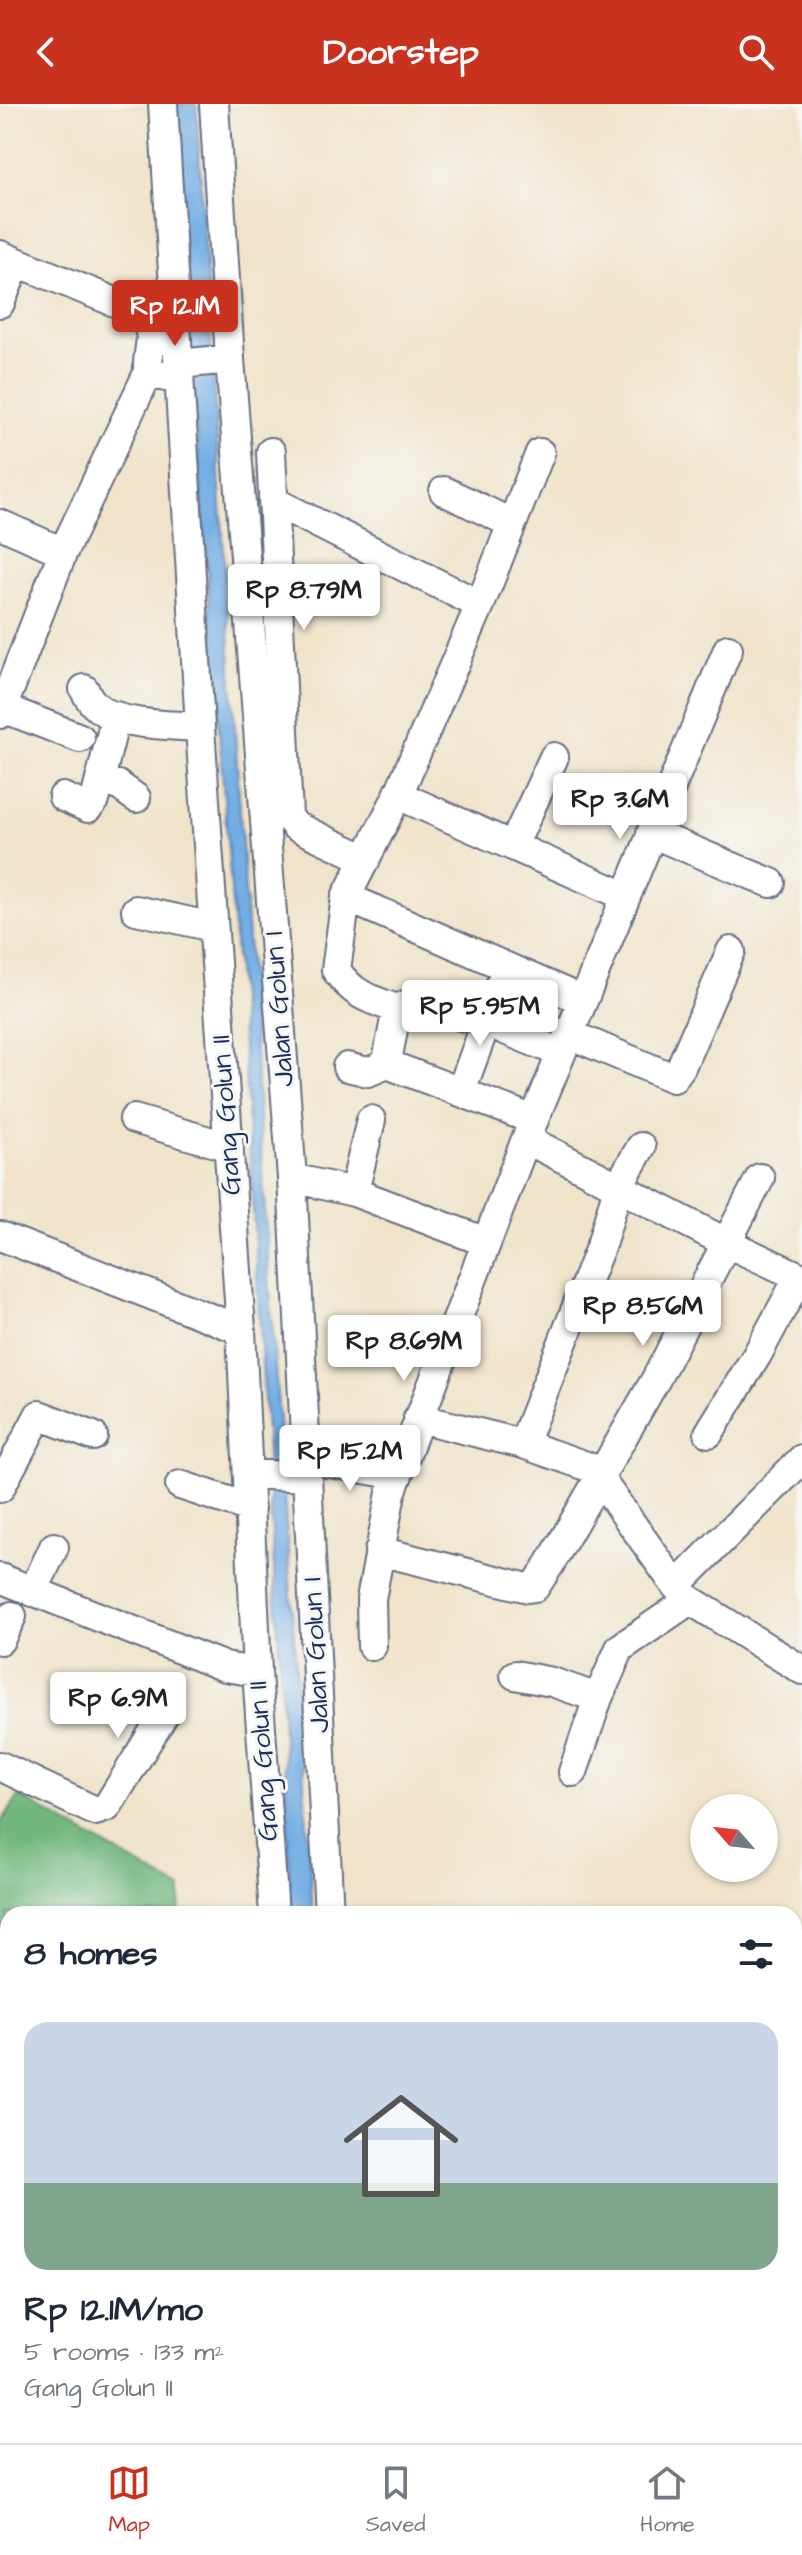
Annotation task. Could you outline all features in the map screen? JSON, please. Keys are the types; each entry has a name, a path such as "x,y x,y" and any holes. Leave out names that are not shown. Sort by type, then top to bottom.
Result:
{"street":[{"name":"Gang Golun II","path":"163,104 183,368 213,927 253,1474 250,1508 257,1672 273,1906"},
{"name":"Jalan Golun I","path":"214,104 226,359 292,1178 300,1471 328,1906"},
{"path":"0,303 8,259 139,312 150,326 152,346 148,373 63,552 1,711 80,738"},
{"path":"150,326 164,325 177,315"},
{"path":"148,373 154,376 226,359"},
{"path":"271,452 288,816 295,826 366,859"},
{"path":"540,453 480,605 398,795 346,897 336,970 346,985 359,995 397,1009 410,1003 565,1043 673,1078 681,1067 731,951"},
{"path":"444,491 511,523"},
{"path":"273,501 480,605"},
{"path":"0,524 63,552"},
{"path":"372,1646 371,1599 391,1493 530,1129 728,649"},
{"path":"84,689 95,706 116,716 145,723 200,727"},
{"path":"63,797 88,808 95,800 116,716"},
{"path":"513,846 554,757"},
{"path":"101,780 118,785 136,798"},
{"path":"398,795 625,896"},
{"path":"651,833 771,883"},
{"path":"346,897 582,1000"},
{"path":"136,910 213,927"},
{"path":"461,1091 506,969"},
{"path":"397,1009 388,1056 395,1067 461,1091 530,1129 618,1187 800,1277 709,1433"},
{"path":"347,1067 368,1072 390,1063"},
{"path":"134,1119 229,1147"},
{"path":"354,1192 371,1120"},
{"path":"523,1444 602,1242 618,1187 641,1147"},
{"path":"292,1178 354,1192 486,1242"},
{"path":"379,1551 528,1588 535,1587 656,1379 760,1178"},
{"path":"0,1236 241,1330"},
{"path":"0,1488 39,1415 93,1436"},
{"path":"418,1418 523,1444 592,1468 683,1593 802,1670"},
{"path":"573,1772 598,1698 620,1648 683,1593 802,1459"},
{"path":"253,1474 300,1471 398,1475"},
{"path":"180,1485 250,1508"},
{"path":"33,1592 54,1547"},
{"path":"0,1578 225,1667 257,1672"},
{"path":"515,1675 552,1682 598,1698"},
{"path":"0,1766 80,1806 95,1811 107,1807 168,1708"}],"green space":[{"path":"19,1796 181,1889 180,1906 0,1906 0,1824"}],"water":[{"path":"172,104 196,104 269,1277 312,1906 291,1906 246,1090"}]}
